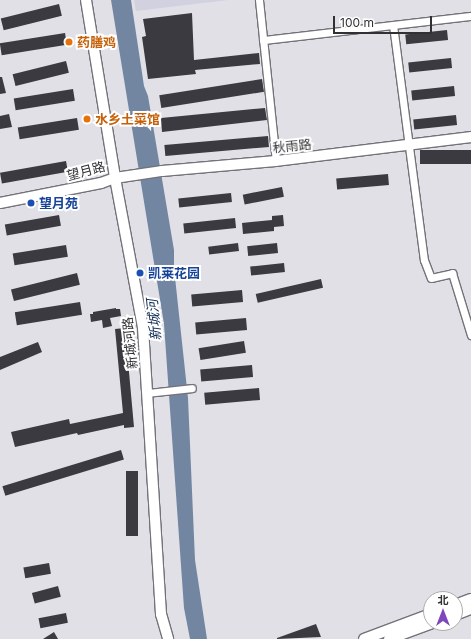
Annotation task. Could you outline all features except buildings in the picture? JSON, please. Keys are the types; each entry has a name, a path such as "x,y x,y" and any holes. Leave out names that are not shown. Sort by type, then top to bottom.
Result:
{"street":[{"name":"新城河路","path":"86,0 115,178 143,328 162,614 168,639"},
{"path":"259,0 262,40 276,161"},
{"path":"262,40 471,16"},
{"path":"393,25 424,260 431,278 452,273 471,335"},
{"name":"秋雨路","path":"115,178 162,170 276,161 410,146 471,137"},
{"name":"望月路","path":"0,196 101,176 115,178"},
{"name":"望月路","path":"0,203 101,183 115,178"},
{"path":"148,393 192,388"},
{"path":"364,639 423,617"},
{"path":"389,639 423,627"}],"shaded area":[{"path":"134,0 228,0 136,11"}],"water":[{"path":"111,0 131,0 144,86 148,96 174,250 174,268 188,398 195,560 207,639 190,639 184,608 164,324"}],"place":[{"name":"药膳鸡","path":"69,42"},
{"name":"水乡土菜馆","path":"87,119"},
{"name":"望月苑","path":"31,203"},
{"name":"凯莱花园","path":"140,273"}],"water label":[{"name":"新城河","path":"154,320"}]}
